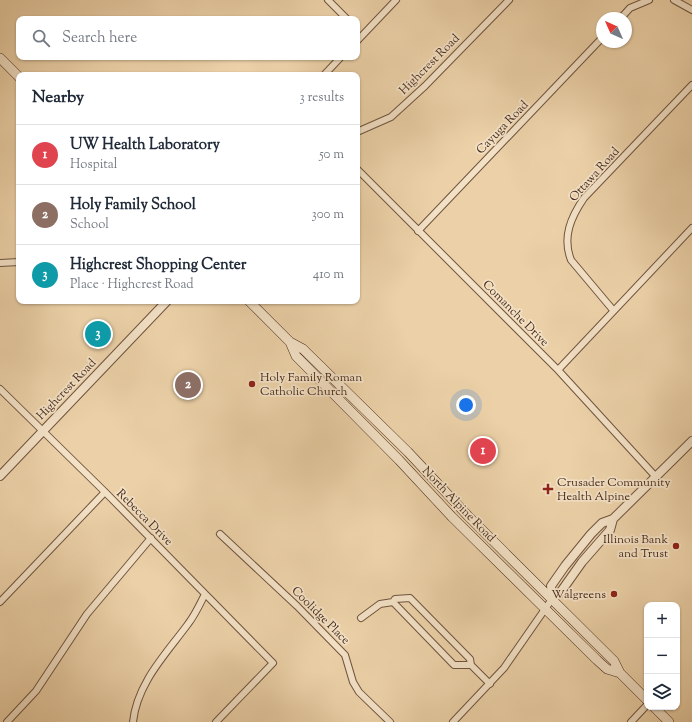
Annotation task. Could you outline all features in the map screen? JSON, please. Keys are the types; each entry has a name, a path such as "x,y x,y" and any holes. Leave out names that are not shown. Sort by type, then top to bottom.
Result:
{"main road":[{"path":"0,58 16,74"},
{"name":"North Alpine Road","path":"252,304 290,342 303,349 408,452 468,516 614,661 620,673 644,697"},
{"name":"North Alpine Road","path":"290,342 296,356 452,516 607,669 620,673"},
{"path":"657,710 669,722"}],"street":[{"path":"328,0 344,16"},
{"path":"360,37 396,0"},
{"name":"Highcrest Road","path":"360,131 391,116 414,96 509,0"},
{"path":"626,12 630,8 649,0"},
{"path":"674,0 692,10"},
{"name":"Cayuga Road","path":"418,231 596,44"},
{"path":"327,72 339,60"},
{"name":"Ottawa Road","path":"613,310 572,260 568,252 567,244 569,227 575,211 584,198 692,85"},
{"name":"Comanche Drive","path":"360,172 558,370 656,477"},
{"path":"558,370 692,228"},
{"path":"0,264 16,262"},
{"name":"Highcrest Road","path":"0,476 164,304"},
{"name":"Rebecca Drive","path":"0,389 151,538 273,663 216,722"},
{"path":"453,722 504,668 552,599 560,593 582,562 610,530 613,519 692,441"},
{"path":"0,602 105,492"},
{"name":"Coolidge Place","path":"220,534 297,606 345,655 353,682 359,692 390,722"},
{"path":"7,722 36,691 87,614 151,538"},
{"path":"133,722 134,710 144,687 157,664 190,622 205,594"},
{"path":"361,618 380,604 393,602 395,599 410,598 470,659 471,665 490,684"},
{"path":"393,602 454,665 471,665"},
{"path":"631,722 644,708"}],"place":[{"name":"Highcrest Shopping Center","path":"98,334"},
{"name":"Holy Family Roman Catholic Church","path":"252,384"},
{"name":"Holy Family School","path":"188,385"},
{"name":"UW Health Laboratory","path":"483,451"},
{"name":"Crusader Community Health Alpine","path":"548,489"},
{"name":"Illinois Bank and Trust","path":"676,546"},
{"name":"Walgreens","path":"614,594"}]}
